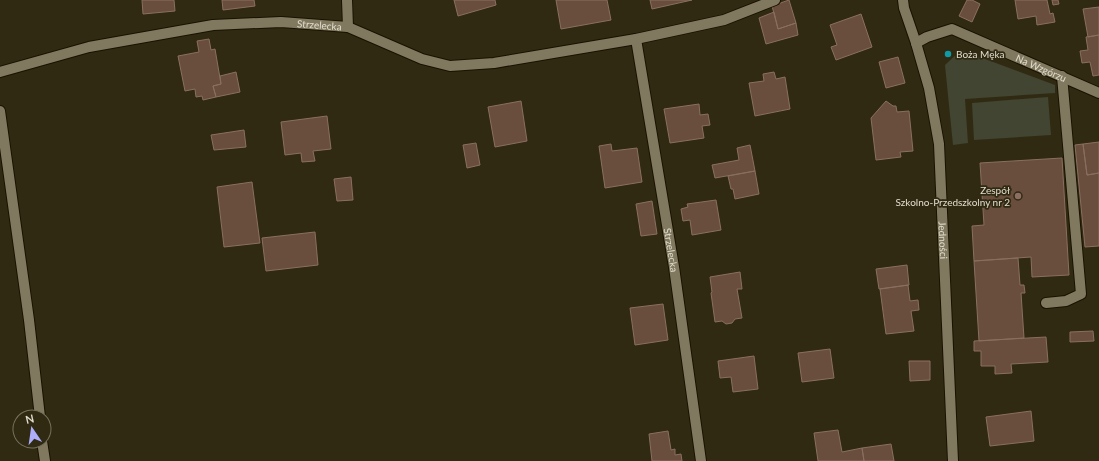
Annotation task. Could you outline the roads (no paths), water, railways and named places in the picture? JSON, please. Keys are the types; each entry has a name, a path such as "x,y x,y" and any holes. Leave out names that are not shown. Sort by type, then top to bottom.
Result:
{"street":[{"path":"347,0 348,27"},
{"name":"Strzelecka","path":"0,72 89,48 213,25 281,22 348,27 422,59 450,66 494,63 636,39 724,20 775,0"},
{"name":"Jedności","path":"903,0 904,8 929,88 939,144 953,461"},
{"name":"Na Wzgórzu","path":"916,43 926,37 952,30 1099,93"},
{"name":"Strzelecka","path":"636,39 674,267 701,461"},
{"path":"1046,303 1066,301 1081,294 1062,76"},
{"path":"0,111 29,320 39,409"},
{"path":"43,449 44,461"}],"place":[{"name":"Boża Męka","path":"948,54"},
{"name":"Zespół Szkolno-Przedszkolny nr 2","path":"1018,196"}]}
